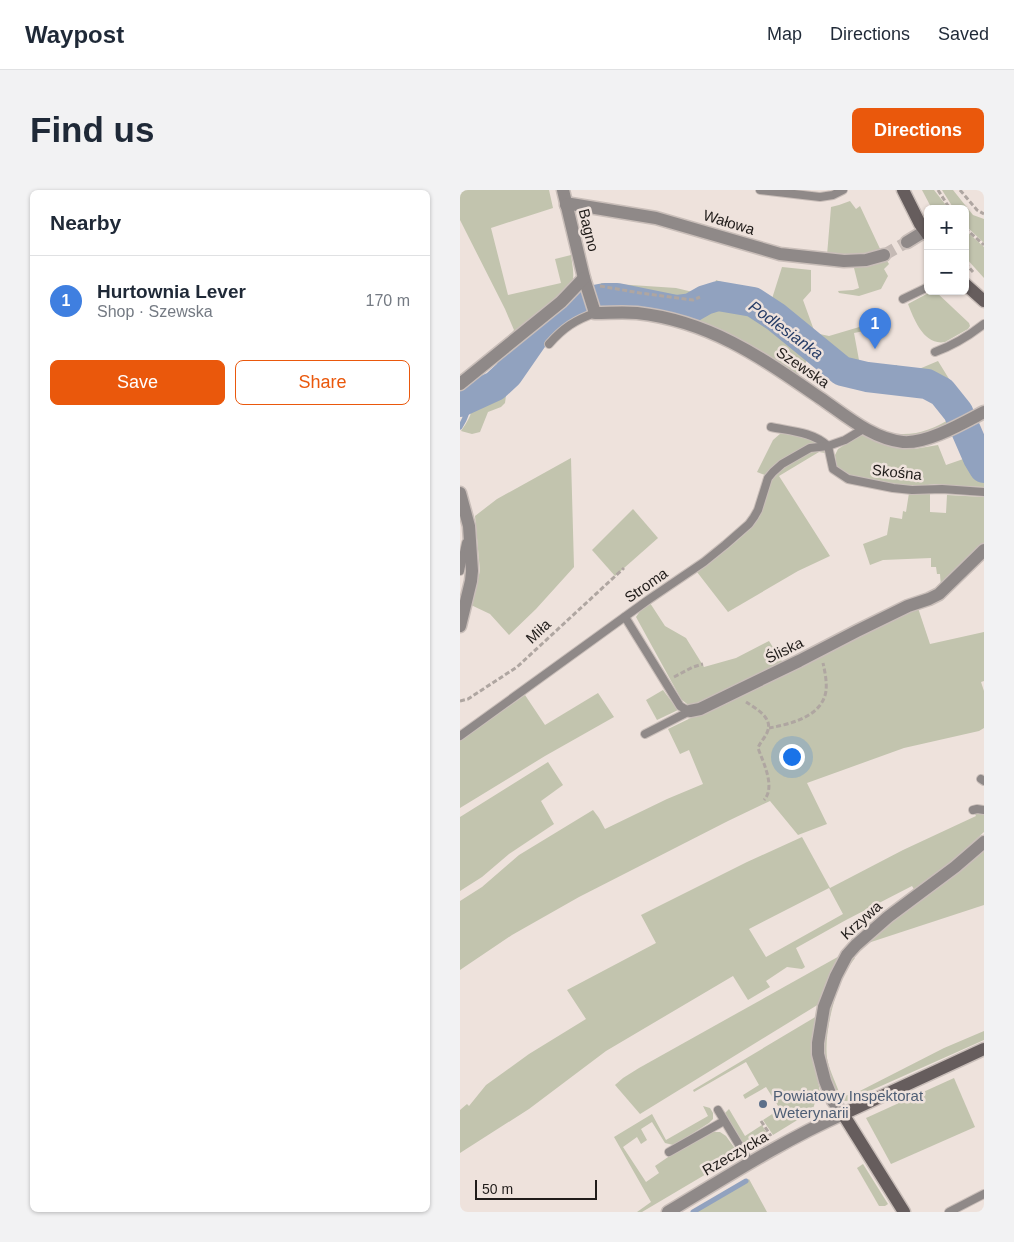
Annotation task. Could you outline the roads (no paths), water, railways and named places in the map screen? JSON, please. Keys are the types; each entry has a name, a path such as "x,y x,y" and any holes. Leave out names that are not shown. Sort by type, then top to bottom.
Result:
{"street":[{"name":"Bagno","path":"563,190 584,278"},
{"path":"903,190 924,228"},
{"name":"Wałowa","path":"566,205 571,204 656,218 780,254 844,261 866,260 884,255"},
{"path":"907,242 924,234"},
{"path":"460,384 561,302 584,278 594,288 594,310"},
{"path":"969,288 984,302"},
{"name":"Szewska","path":"594,310 650,315 681,322 722,337 763,359 865,428 889,439 914,442 957,426 984,412"},
{"path":"460,493 469,526 472,571 472,581 460,626"},
{"name":"Śliska","path":"690,711 700,709 900,610 929,600 938,594 984,550"},
{"name":"Krzywa","path":"843,1114 830,1094 818,1054 824,1007 836,976 856,945 888,917 955,867 984,842"},
{"name":"Rzeczycka","path":"668,1212 818,1125 984,1049"},
{"path":"843,1114 904,1212"}],"lane":[{"path":"760,190 820,197 833,195 843,190"},
{"path":"903,300 924,289"},
{"name":"Szewska","path":"549,344 570,324 594,310"},
{"path":"935,352 984,324"},
{"path":"771,427 809,434 822,440 828,446"},
{"name":"Stroma","path":"460,736 704,562 725,545 749,524 758,510 768,478 782,464 810,448 828,446 845,440 865,428"},
{"name":"Skośna","path":"828,446 833,468 848,479 912,490 942,489 984,492"},
{"path":"460,571 469,526"},
{"path":"625,617 680,706 690,711"},
{"path":"645,734 690,711"},
{"path":"973,810 984,810"},
{"path":"718,1110 750,1163"},
{"path":"670,1152 724,1121"},
{"path":"949,1212 984,1194"}],"waterway":[{"name":"Podlesianka","path":"460,402 495,386 508,374 535,335 584,302 617,298 676,310 691,308 705,300 718,296 753,302 776,317 842,371 867,377 927,384 942,392 958,412 984,468"},
{"path":"460,427 467,413 469,398"},
{"path":"693,1212 746,1181"}],"tunnel":[{"path":"884,255 907,242"}],"place":[{"name":"Hurtownia Lever","path":"875,349"},
{"name":"Powiatowy Inspektorat Weterynarii","path":"763,1104"}]}
